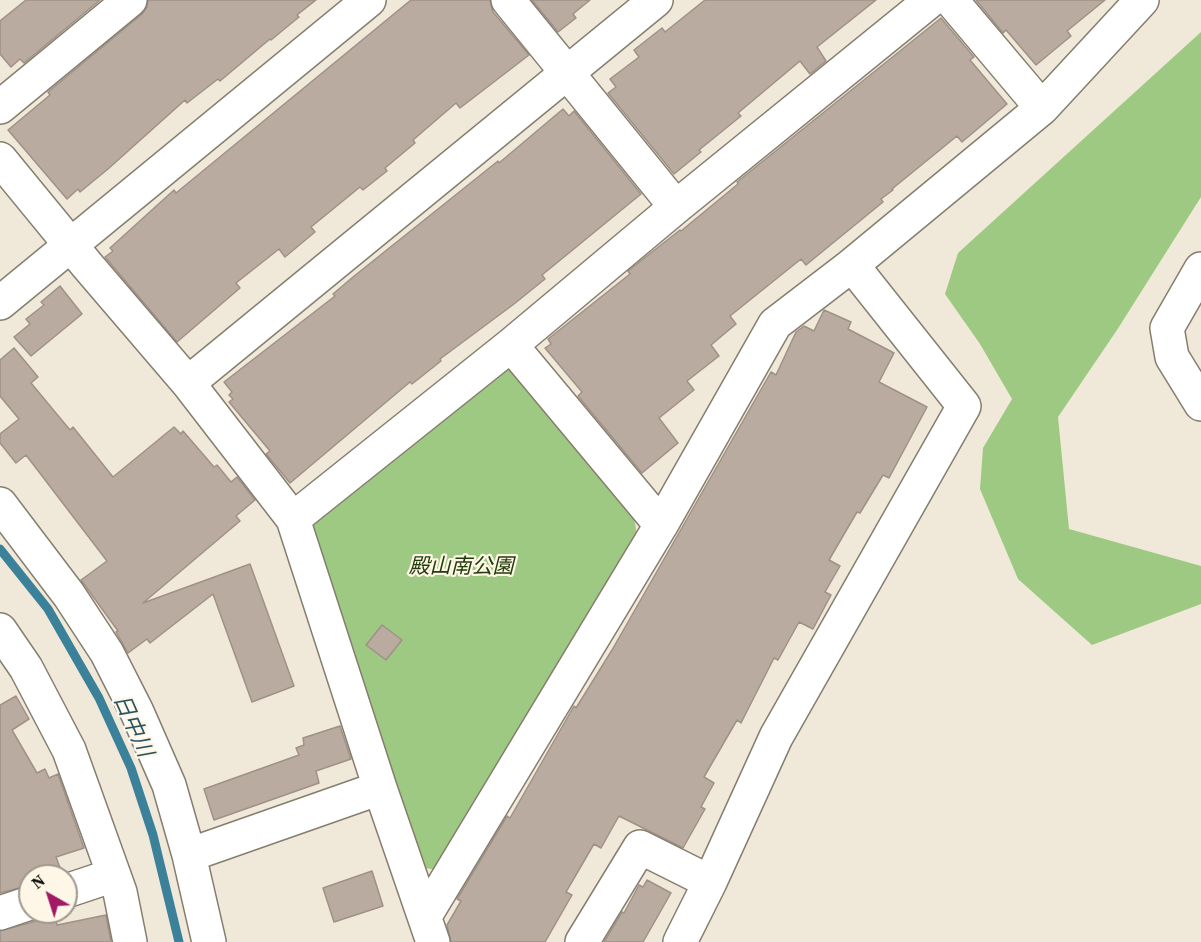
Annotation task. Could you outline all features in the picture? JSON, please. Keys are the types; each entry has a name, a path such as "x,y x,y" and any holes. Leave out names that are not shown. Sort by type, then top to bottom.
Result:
{"street":[{"path":"0,107 130,0"},
{"path":"0,303 369,0"},
{"path":"508,0 676,207"},
{"path":"188,383 656,0"},
{"path":"293,519 511,345 676,207 931,0"},
{"path":"951,0 1042,108"},
{"path":"429,929 775,324 852,265 1042,108 1142,0"},
{"path":"0,159 188,383 293,519 380,788 429,929"},
{"path":"680,942 776,737 963,406 852,265"},
{"path":"1201,269 1167,328 1172,357 1201,404"},
{"path":"511,345 661,525"},
{"path":"0,504 69,595 107,653 137,712 169,784 189,855 209,942"},
{"path":"0,630 27,668 69,750 120,892 130,942"},
{"path":"189,855 380,788"},
{"path":"582,942 639,847 710,882"},
{"path":"78,887 114,875"},
{"path":"0,913 18,907"}],"green space":[{"path":"1201,32 1201,197 1117,330 1058,417 1069,529 1201,566 1201,604 1092,645 1018,579 980,489 983,448 1012,399 980,344 945,294 958,253"},
{"name":"殿山南公園","path":"494,367 511,367 634,516 637,536 438,870 418,867 311,544 312,517"}],"building":[{"path":"26,0 100,0 24,63 20,59 11,67 0,54 0,21"},
{"path":"148,0 316,0 297,15 299,17 220,81 218,79 187,103 185,100 108,169 80,192 78,189 67,199 8,130 50,95 48,92 142,14 147,7"},
{"path":"411,0 490,0 493,12 529,55 460,108 456,103 413,140 415,143 385,168 387,171 363,190 360,187 311,227 315,232 285,257 279,249 236,283 240,288 177,342 105,257 113,251 110,248 174,190 176,193"},
{"path":"532,0 590,0 573,14 576,18 558,32"},
{"path":"705,0 876,0 817,47 826,61 810,74 800,61 738,113 741,116 674,174 608,93 616,87 610,79 639,57 634,50 662,28 665,32"},
{"path":"976,0 1105,0 1067,31 1071,36 1036,65 1006,30 1003,33"},
{"path":"941,18 974,57 970,60 1007,104 962,142 957,136 892,189 881,199 883,202 806,265 801,259 730,316 736,324 711,345 719,356 687,381 694,390 659,418 678,443 642,473 578,396 582,392 545,348 551,344 548,339 630,274 628,271 681,231 738,184 737,182"},
{"path":"563,109 569,116 574,111 641,194 542,275 545,279 440,359 441,361 412,384 410,382 290,483 266,454 270,451 229,402 233,399 229,395 232,392 224,382 335,296 333,294 353,277 498,161 499,163"},
{"path":"60,286 82,314 31,356 14,337 30,324 26,319 44,305 41,302"},
{"path":"824,310 851,322 848,329 894,353 879,382 927,407 889,478 883,475 860,513 857,512 829,560 840,566 825,592 831,595 813,629 799,622 778,660 774,658 741,723 737,720 704,777 714,783 701,807 705,809 683,848 619,816 601,848 594,844 566,892 572,895 545,942 451,942 447,925 461,901 457,899 507,816 510,818 574,706 576,708 612,650 771,372 776,375 796,332 804,326 814,331"},
{"path":"14,348 38,377 31,383 70,430 73,427 113,477 174,427 181,434 183,431 214,467 217,465 231,482 237,477 255,500 236,516 240,521 143,603 250,564 294,686 252,702 213,594 150,643 147,639 128,653 116,632 118,631 81,580 107,561 26,455 16,463 0,443 0,434 19,419 0,396 0,360"},
{"path":"382,625 402,640 386,660 366,645"},
{"path":"16,696 29,719 12,730 37,773 45,769 49,778 58,774 84,848 56,857 59,864 18,864 18,888 0,893 0,705"},
{"path":"340,726 351,759 316,771 319,783 214,820 204,789 299,755 296,748 304,745 303,738"},
{"path":"372,871 383,906 334,922 323,888"},
{"path":"647,880 671,893 643,942 604,942 622,912 624,913 639,885 643,887"},
{"path":"106,915 111,942 0,942 0,931 25,924 78,924 78,921"}],"waterway":[{"name":"日中川","path":"0,549 48,609 99,698 131,768 153,835 179,942"}]}
